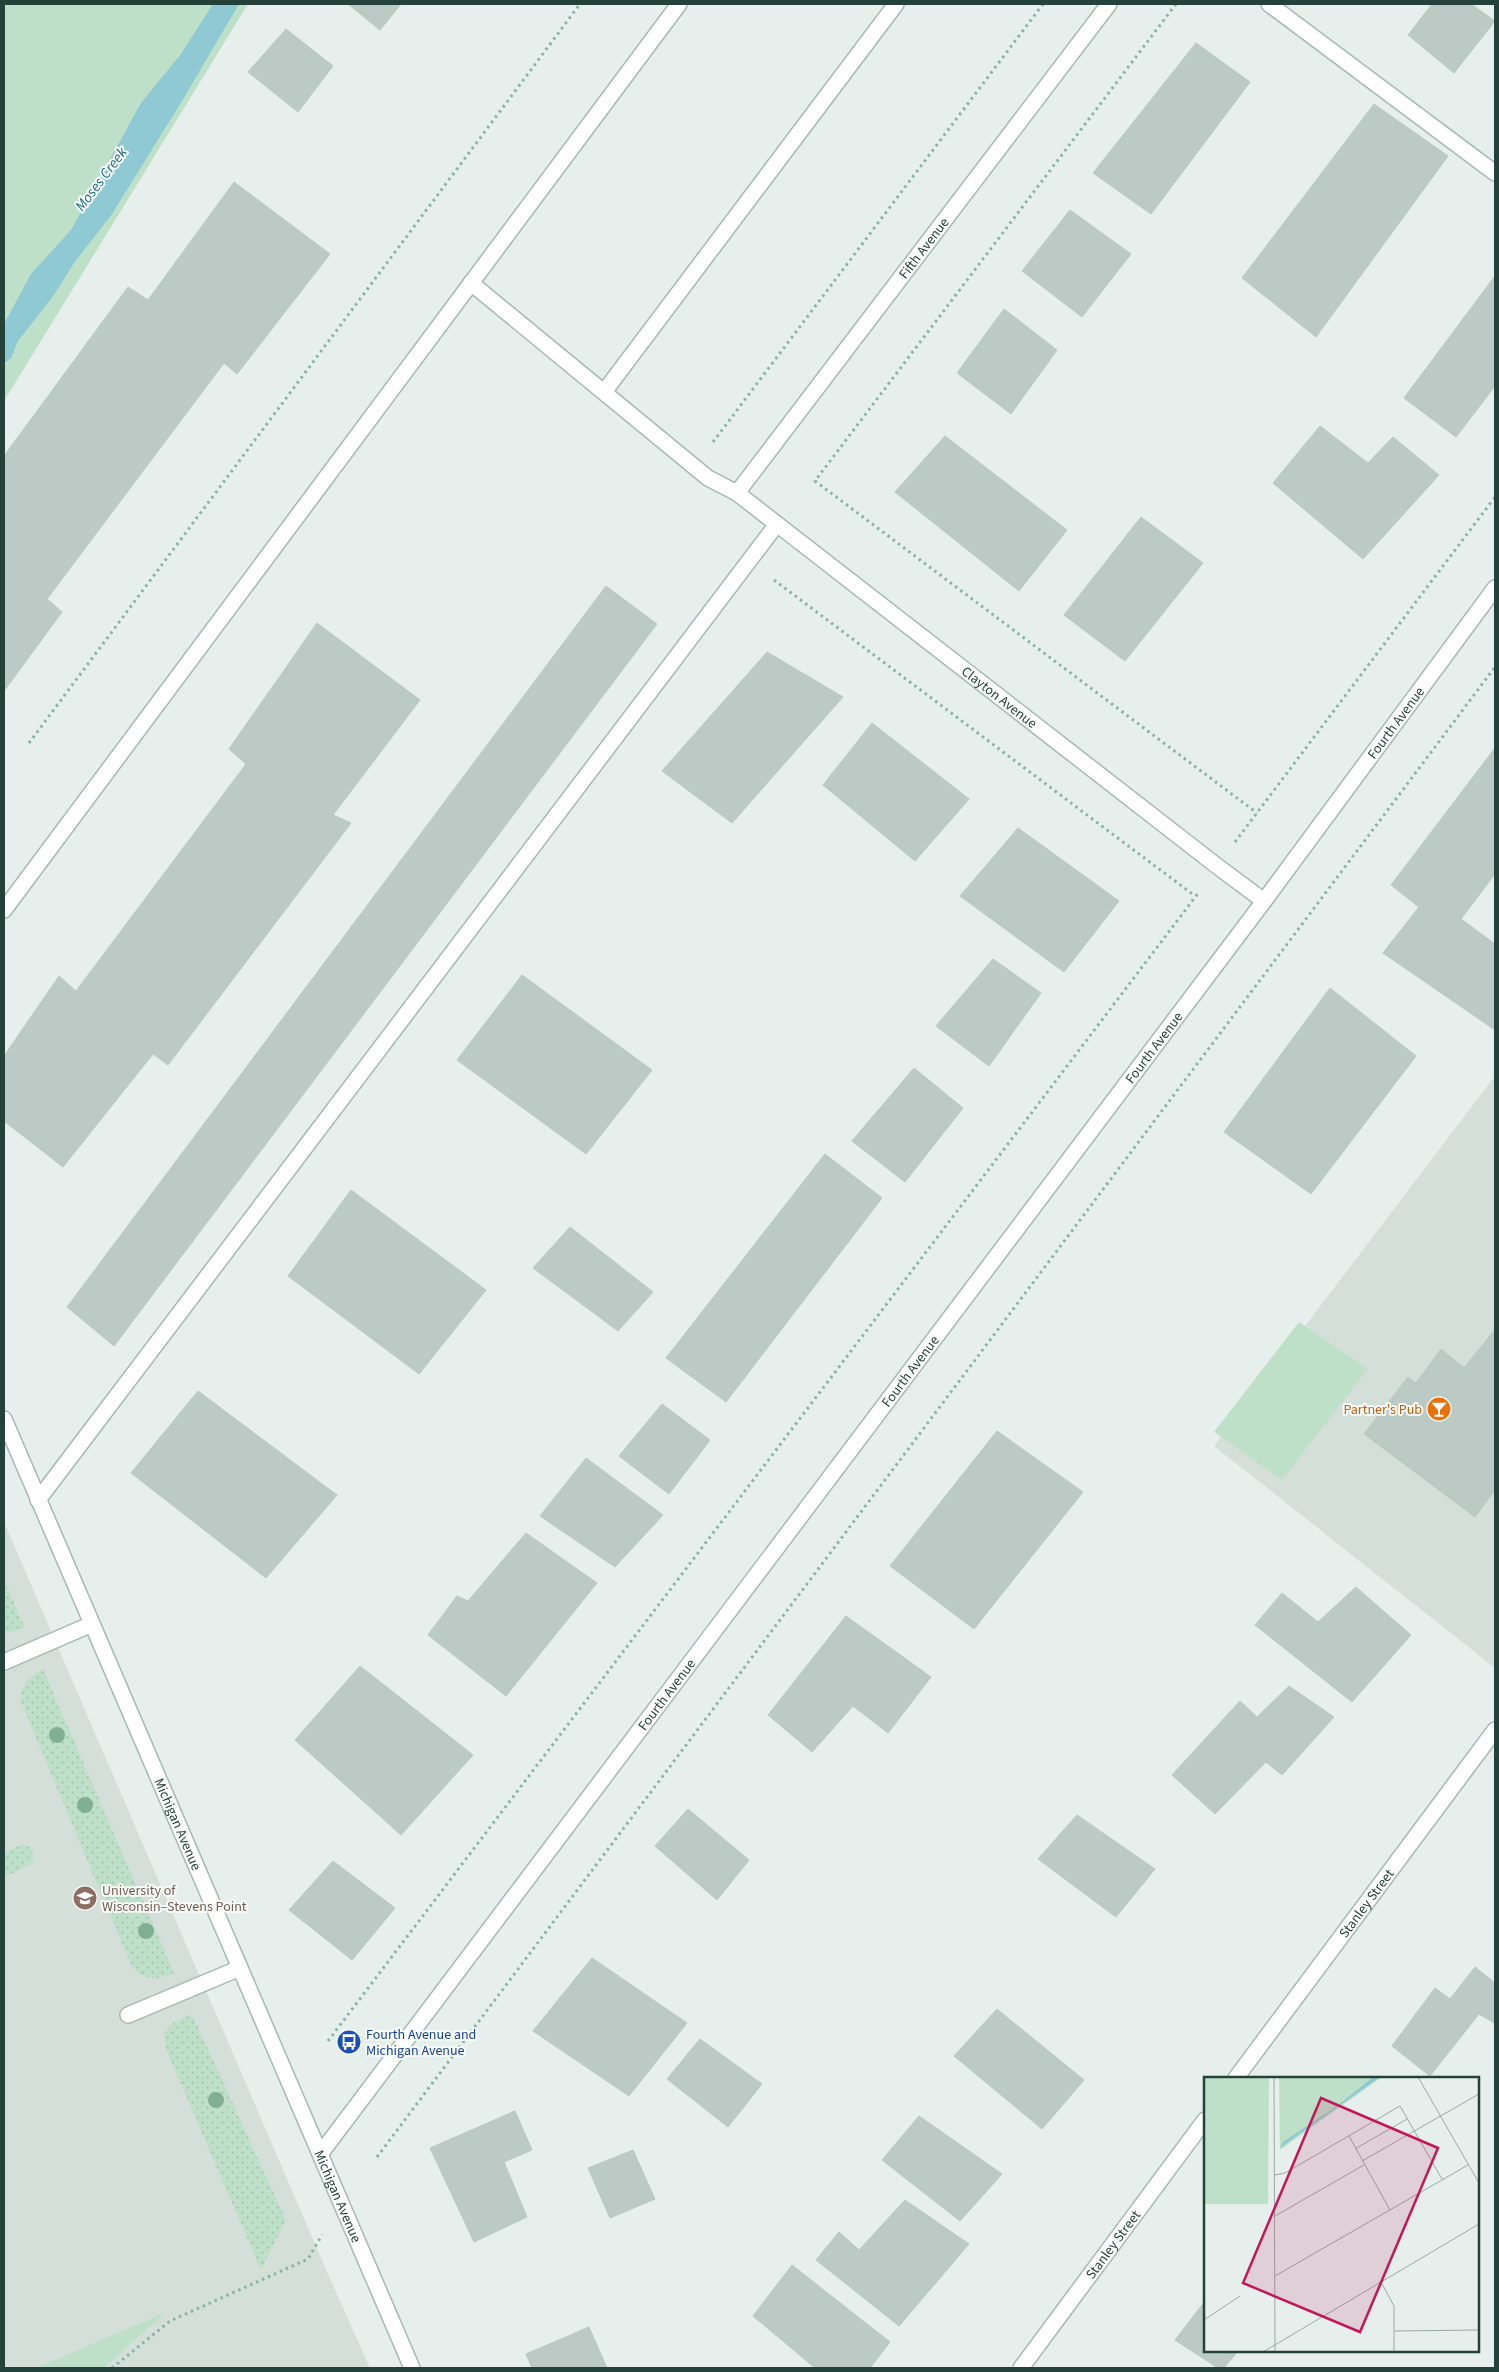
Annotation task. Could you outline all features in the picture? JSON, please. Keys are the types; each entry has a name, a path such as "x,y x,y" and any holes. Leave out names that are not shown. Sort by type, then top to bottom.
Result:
{"street":[{"path":"4,910 679,4"},
{"path":"604,392 896,4"},
{"name":"Fifth Avenue","path":"736,493 1109,4"},
{"path":"1269,4 1495,173"},
{"name":"Clayton Avenue","path":"471,283 708,478 736,493 777,524 1216,866 1264,901"},
{"path":"38,1500 777,524"},
{"name":"Fourth Avenue","path":"321,2153 1264,901 1495,588"},
{"name":"Michigan Avenue","path":"4,1419 412,2368"},
{"path":"4,1662 92,1624"},
{"name":"Stanley Street","path":"1237,2077 1495,1730"},
{"path":"128,2015 240,1968"},
{"name":"Stanley Street","path":"1021,2368 1204,2121"}],"path":[{"path":"29,743 580,4"},
{"path":"694,467 1043,4"},
{"path":"1176,4 815,481 1257,813"},
{"path":"328,2041 1495,497"},
{"path":"748,561 1195,896"},
{"path":"377,2157 1495,666"},
{"path":"112,2368 170,2321 308,2259 340,2200"}],"shaded area":[{"path":"1495,1076 1495,1668 1214,1446"},
{"name":"University of Wisconsin–Stevens Point","path":"4,1522 328,2274 370,2368 4,2368"}],"green space":[{"path":"4,4 248,4 4,401"},
{"path":"1299,1322 1368,1369 1282,1480 1214,1432"},
{"path":"4,1580 25,1628 5,1633 4,1633"},
{"path":"43,1669 174,1973 152,1978 143,1975 132,1967 21,1702 22,1691 26,1682"},
{"path":"21,1845 30,1847 34,1857 30,1865 4,1877 4,1853"},
{"path":"192,2014 286,2220 261,2270 166,2049 164,2033 173,2022"},
{"path":"166,2312 104,2368 37,2368"}],"water":[{"name":"Moses Creek","path":"213,4 239,4 112,214 74,263 54,295 18,341 11,358 4,363 4,324 31,274 71,230 141,103 181,54"}],"building":[{"path":"348,4 401,4 380,30"},
{"path":"1432,4 1471,4 1495,21 1454,73 1408,35"},
{"path":"286,29 333,66 298,112 248,72"},
{"path":"1196,43 1250,82 1151,214 1093,173"},
{"path":"1374,104 1448,156 1316,337 1242,278"},
{"path":"234,182 330,254 237,374 224,363 47,599 62,612 4,691 4,456 128,287 148,300"},
{"path":"1070,210 1131,254 1082,317 1022,271"},
{"path":"1495,276 1495,386 1456,437 1404,398"},
{"path":"1004,309 1057,350 1011,414 957,373"},
{"path":"1320,426 1368,463 1393,437 1439,475 1363,559 1273,483"},
{"path":"945,436 1067,530 1019,591 895,492"},
{"path":"1141,517 1203,563 1125,661 1064,615"},
{"path":"606,586 657,624 114,1346 67,1307"},
{"path":"317,623 420,700 333,815 351,823 168,1065 153,1054 63,1167 4,1121 4,1056 59,976 76,991 246,764 229,749"},
{"path":"767,652 843,697 732,823 662,771"},
{"path":"872,723 969,799 915,861 823,785"},
{"path":"1495,748 1495,874 1461,919 1495,944 1495,1030 1383,953 1419,907 1391,885"},
{"path":"1018,828 1119,901 1064,972 960,896"},
{"path":"993,959 1041,993 989,1066 936,1026"},
{"path":"522,975 652,1070 586,1154 457,1060"},
{"path":"1330,988 1416,1056 1311,1194 1224,1132"},
{"path":"914,1068 963,1108 905,1182 852,1141"},
{"path":"825,1154 882,1198 726,1402 666,1358"},
{"path":"351,1190 486,1290 419,1374 288,1276"},
{"path":"570,1227 653,1292 618,1331 533,1268"},
{"name":"Partner's Pub","path":"1493,1332 1495,1333 1495,1490 1475,1517 1364,1434 1408,1377 1416,1383 1441,1349 1464,1368"},
{"path":"198,1391 337,1495 266,1578 131,1473"},
{"path":"662,1404 710,1440 669,1494 619,1456"},
{"path":"997,1431 1083,1492 974,1629 890,1566"},
{"path":"586,1458 663,1515 615,1567 540,1516"},
{"path":"526,1533 597,1583 506,1696 428,1635 457,1596 468,1601"},
{"path":"1356,1587 1411,1635 1352,1702 1255,1625 1282,1593 1318,1622"},
{"path":"846,1616 931,1677 888,1733 853,1706 812,1752 768,1715"},
{"path":"360,1666 473,1755 401,1835 295,1740"},
{"path":"1289,1686 1334,1717 1282,1775 1266,1762 1215,1814 1172,1775 1240,1701 1257,1717"},
{"path":"688,1809 749,1860 717,1900 655,1846"},
{"path":"1077,1815 1155,1869 1116,1917 1038,1859"},
{"path":"333,1861 395,1908 352,1960 289,1910"},
{"path":"592,1958 687,2023 629,2096 533,2031"},
{"path":"1475,1967 1495,1983 1495,2021 1494,2023 1479,2014 1430,2076 1392,2046 1435,1988 1450,1999"},
{"path":"997,2009 1084,2080 1042,2129 954,2056"},
{"path":"700,2039 762,2084 728,2127 667,2079"},
{"path":"515,2111 532,2150 504,2162 527,2217 474,2242 430,2148"},
{"path":"919,2116 1002,2174 960,2221 882,2160"},
{"path":"633,2150 655,2199 610,2218 588,2168"},
{"path":"905,2200 969,2244 899,2326 816,2260 839,2232 859,2250"},
{"path":"792,2265 890,2342 870,2368 815,2368 753,2316"},
{"path":"1204,2302 1204,2352 1237,2352 1224,2368 1218,2368 1175,2340"},
{"path":"589,2327 607,2368 532,2368 526,2354"}],"place":[{"name":"Partner's Pub","path":"1439,1409"},
{"name":"University of Wisconsin–Stevens Point","path":"85,1898"},
{"name":"Fourth Avenue and Michigan Avenue","path":"349,2042"}]}
